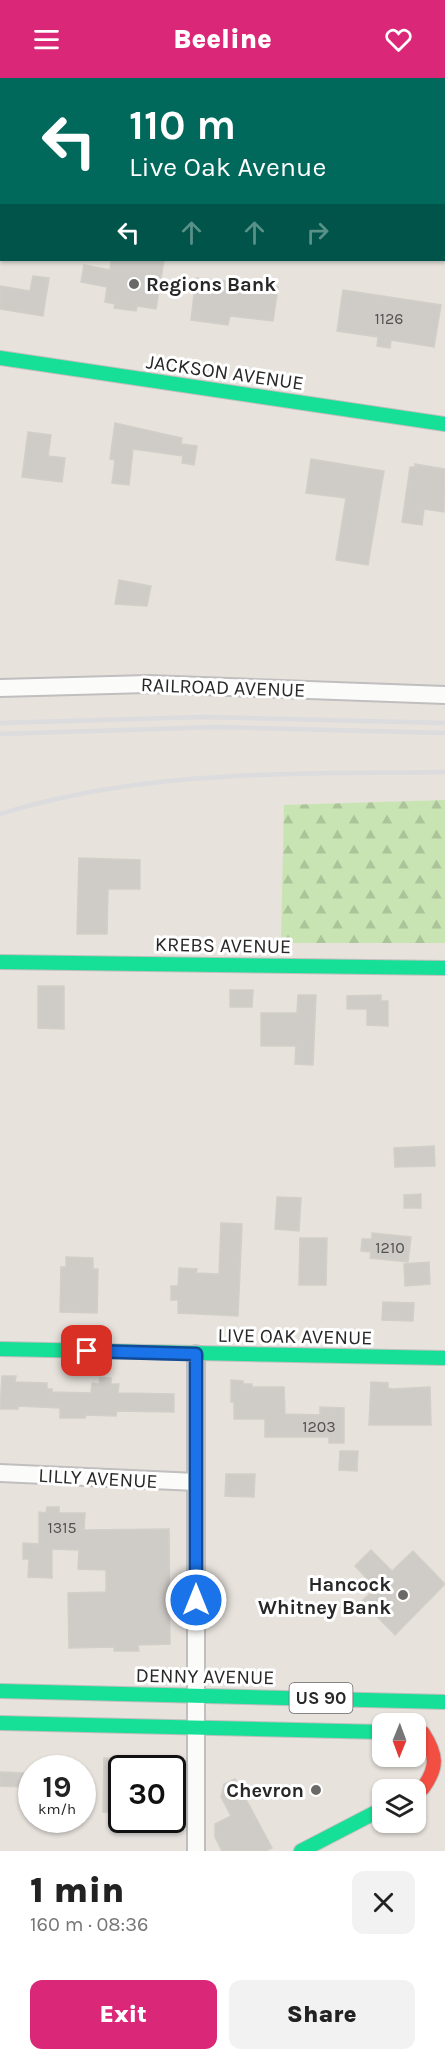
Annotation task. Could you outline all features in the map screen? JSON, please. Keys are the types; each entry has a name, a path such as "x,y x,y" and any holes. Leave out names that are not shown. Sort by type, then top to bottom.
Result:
{"street":[{"name":"JACKSON AVENUE","path":"0,358 445,424"},
{"name":"RAILROAD AVENUE","path":"0,688 148,684 445,695"},
{"name":"KREBS AVENUE","path":"0,962 445,968"},
{"name":"LIVE OAK AVENUE","path":"0,1349 445,1358"},
{"path":"196,1354 196,1851"},
{"name":"LILLY AVENUE","path":"0,1473 196,1482"},
{"name":"DENNY AVENUE","path":"0,1691 445,1702"},
{"name":"US 90","path":"0,1723 372,1732"},
{"path":"426,1732 445,1733"},
{"path":"426,1740 434,1750 437,1764 435,1773 426,1783"},
{"path":"426,1786 445,1777"},
{"path":"301,1851 372,1814"}],"green space":[{"path":"445,800 445,943 281,943 284,805"}],"building":[{"path":"111,261 164,261 156,309 137,306 136,311 114,308 115,304 105,302 107,287 81,282 84,265 110,270"},
{"path":"33,276 49,278 43,316 0,309 0,286 30,291"},
{"path":"196,278 278,287 273,321 230,316 228,325 191,320"},
{"path":"343,290 441,305 434,347 391,340 390,348 377,346 378,337 337,331"},
{"path":"115,423 182,438 181,444 197,446 194,465 182,463 183,456 133,449 129,485 112,483 115,460 110,459"},
{"path":"28,432 51,435 48,456 65,458 62,482 22,477"},
{"path":"311,459 384,471 368,565 336,560 346,498 306,493"},
{"path":"415,464 445,469 444,512 424,509 422,525 402,522 410,467 415,467"},
{"path":"119,580 151,586 147,606 115,604"},
{"path":"79,858 140,860 140,889 108,889 107,934 77,934"},
{"path":"38,986 64,986 64,1029 38,1028"},
{"path":"230,990 253,990 252,1007 230,1007"},
{"path":"298,995 316,995 313,1065 295,1064 296,1046 261,1046 261,1013 297,1013"},
{"path":"381,995 381,1001 388,1001 388,1026 367,1025 367,1009 347,1009 347,996"},
{"path":"434,1146 435,1166 395,1167 394,1148"},
{"path":"421,1194 421,1208 404,1208 404,1195"},
{"path":"277,1197 301,1198 299,1231 275,1229"},
{"path":"221,1223 242,1224 238,1316 178,1313 178,1300 171,1300 171,1286 178,1286 179,1268 197,1269 196,1273 219,1274"},
{"path":"372,1233 411,1237 408,1262 370,1258 371,1252 361,1251 362,1239 372,1239"},
{"path":"300,1238 327,1238 326,1285 299,1285"},
{"path":"66,1257 93,1258 93,1269 98,1269 97,1313 60,1312 61,1267 66,1267"},
{"path":"429,1262 430,1284 405,1286 404,1264"},
{"path":"383,1302 414,1303 413,1321 382,1320"},
{"path":"2,1376 16,1376 15,1382 47,1383 47,1389 52,1389 52,1392 91,1393 92,1383 99,1384 100,1378 111,1378 111,1384 119,1384 118,1393 174,1394 174,1412 117,1411 116,1416 86,1415 85,1418 60,1418 60,1408 18,1406 18,1409 0,1409"},
{"path":"231,1380 252,1384 252,1387 284,1387 285,1414 320,1415 320,1407 344,1408 344,1443 329,1443 329,1437 265,1437 265,1419 234,1419"},
{"path":"371,1382 388,1383 388,1388 392,1389 430,1387 431,1425 369,1425"},
{"path":"340,1451 358,1451 357,1471 339,1470"},
{"path":"226,1474 255,1474 254,1497 225,1496"},
{"path":"47,1507 59,1507 59,1513 85,1513 84,1530 169,1529 170,1644 138,1645 139,1651 114,1651 114,1647 69,1648 68,1593 106,1592 106,1570 78,1569 79,1550 52,1549 52,1578 28,1577 29,1559 23,1559 23,1543 39,1544 39,1512 46,1513"},
{"name":"Hancock Whitney Bank","path":"371,1550 392,1571 413,1551 445,1584 395,1635 362,1601 376,1588 355,1566"},
{"path":"104,1758 108,1758 108,1812 103,1812"},
{"path":"0,1772 18,1773 18,1787 0,1786"},
{"path":"235,1779 272,1848 266,1851 222,1851 215,1837 215,1824 231,1816 221,1797 224,1784"}],"railway":[{"path":"0,723 202,717 445,723"},
{"path":"0,734 217,727 445,733"},
{"path":"0,814 55,799 165,781 277,774 445,772"}],"traffic: fast":[{"path":"0,358 445,424"},
{"path":"0,962 445,968"},
{"path":"0,1349 445,1358"},
{"path":"0,1691 445,1702"},
{"path":"0,1723 372,1732"},
{"path":"301,1851 372,1814"}],"traffic: jam":[{"path":"426,1739 434,1761 426,1784"}],"place":[{"name":"Regions Bank","path":"134,284"},
{"name":"Hancock Whitney Bank","path":"403,1595"},
{"name":"Chevron","path":"316,1790"}],"route":[{"path":"87,1351 196,1354 196,1600"}]}
